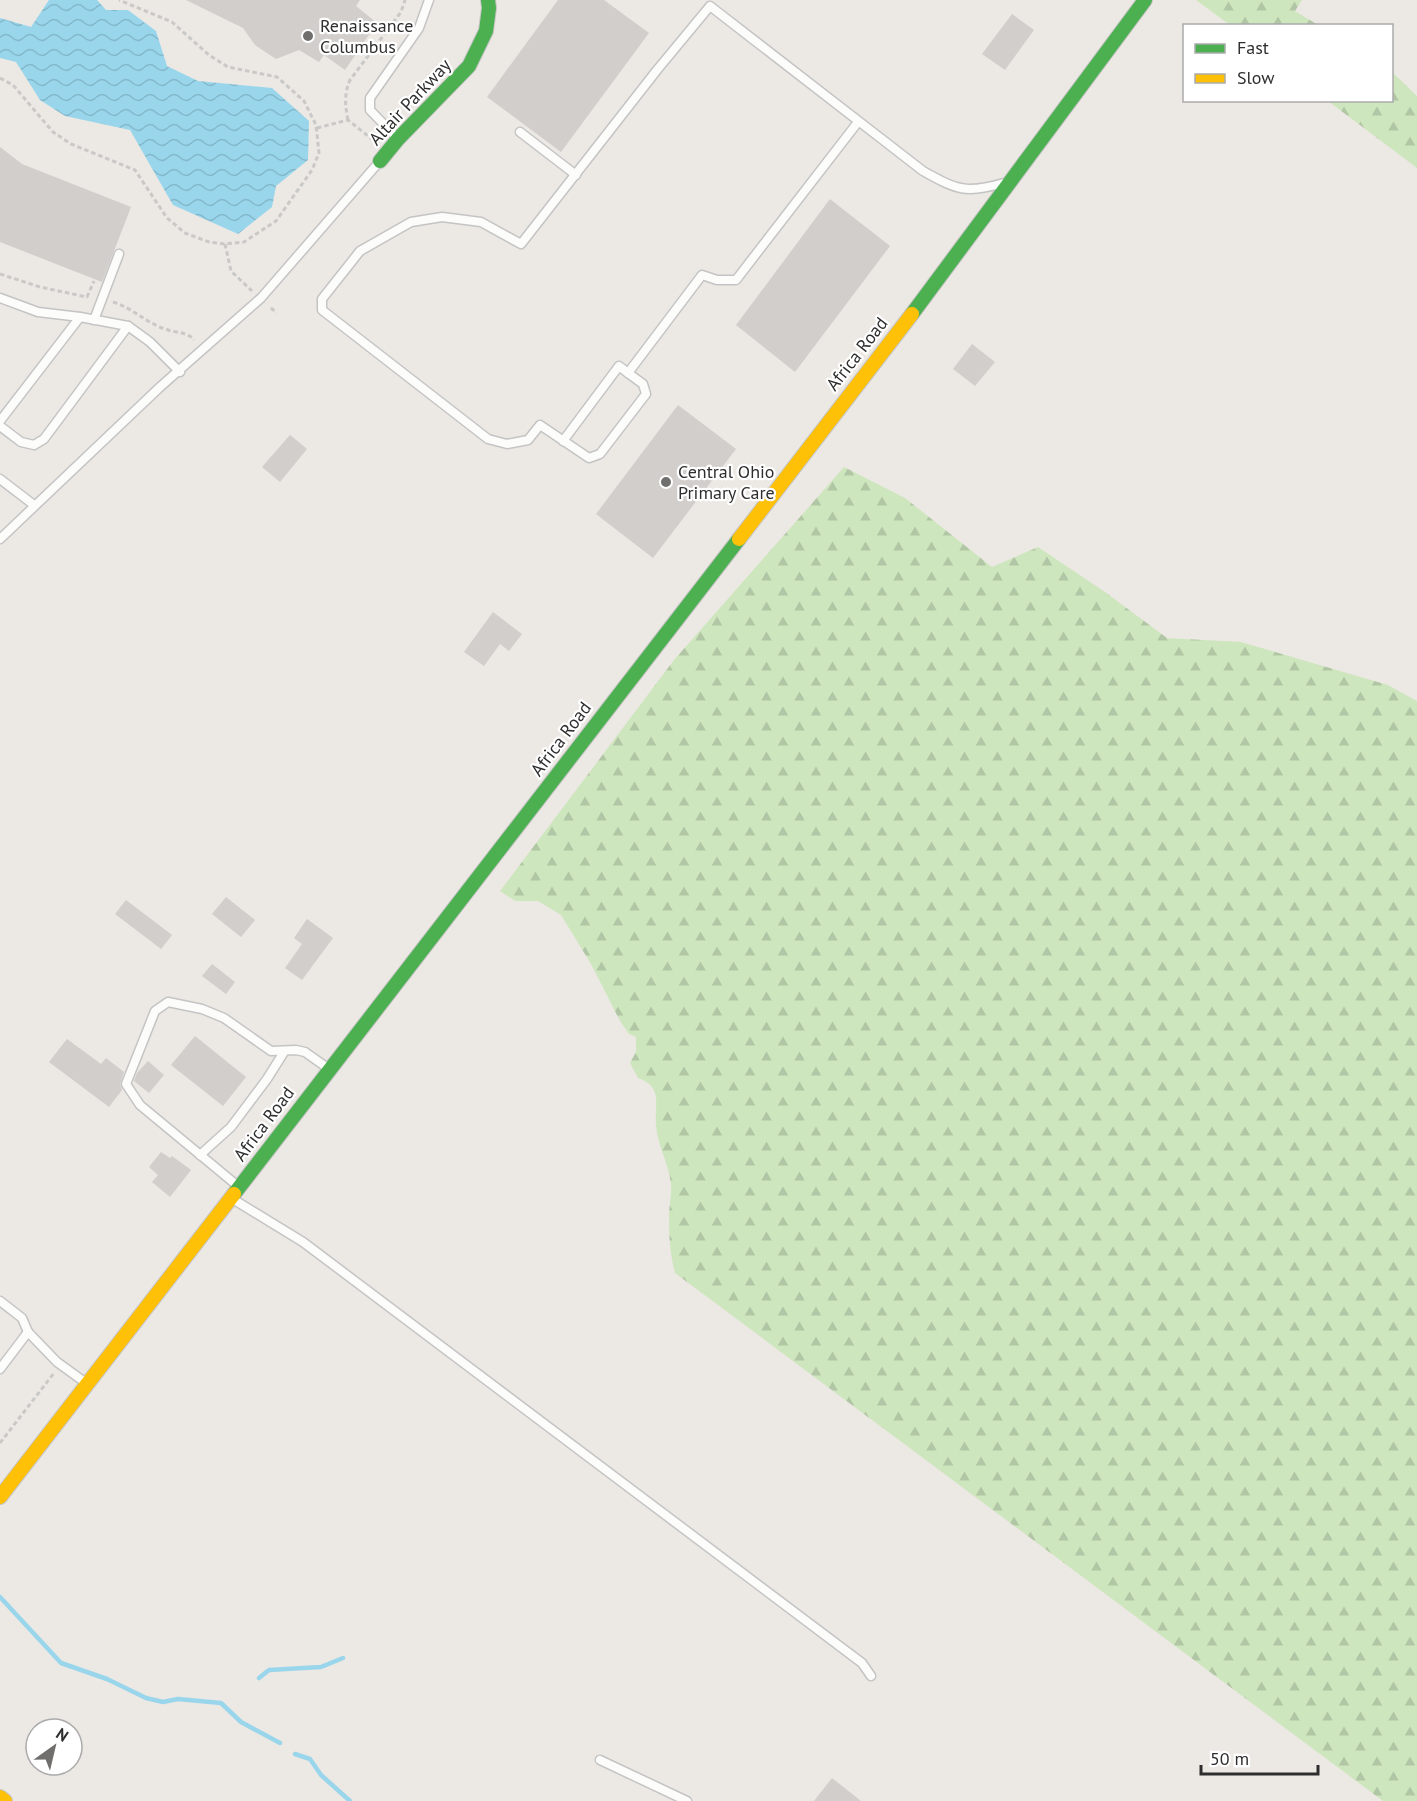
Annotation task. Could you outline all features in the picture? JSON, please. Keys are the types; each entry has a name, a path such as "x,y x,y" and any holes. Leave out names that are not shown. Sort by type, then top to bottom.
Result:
{"street":[{"name":"Altair Parkway","path":"380,161 398,139 469,66 486,31 488,0"},
{"name":"Africa Road","path":"0,1497 954,260 1146,0"},
{"path":"0,1797 5,1801"}],"lane":[{"path":"398,139 370,110 370,98 419,28 429,0"},
{"path":"563,441 619,366 643,384 646,394 600,454 589,458 563,441 540,425 528,440 507,444 488,439 322,310 322,299 360,251 411,222 442,216 481,222 521,244 710,6 922,171 950,186 966,190 981,189 1012,181"},
{"path":"628,373 702,275 717,280 736,279 858,122"},
{"path":"520,132 576,175"},
{"path":"0,539 160,387 180,372 261,298 380,161"},
{"path":"94,320 119,254"},
{"path":"0,298 38,312 128,326 150,342 180,372"},
{"path":"80,317 0,423 21,442 34,445 44,439 128,326"},
{"path":"0,478 34,505"},
{"path":"329,1069 305,1052 271,1051 224,1018 202,1009 168,1002 155,1011 126,1084 141,1106 200,1155 235,1193 862,1663 871,1676"},
{"path":"200,1155 231,1127 284,1052"},
{"path":"0,1301 22,1318 28,1332 60,1365 87,1384"},
{"path":"0,1369 28,1332"},
{"path":"600,1760 687,1801"}],"path":[{"path":"0,78 13,85 53,132 71,144 135,170 167,218 185,233 209,242 225,244 244,242 276,221 312,170 319,153 317,128 304,101 277,76 228,67 208,55 172,22 119,0"},
{"path":"374,140 348,120 344,104 346,88 401,12 405,0"},
{"path":"317,128 348,120"},
{"path":"225,244 231,271 252,291"},
{"path":"0,274 40,287 126,306 155,326 188,335 194,340"},
{"path":"87,297 94,281"},
{"path":"271,308 277,313"},
{"path":"1,1441 60,1365"}],"green space":[{"path":"1196,0 1302,0 1295,11 1316,24 1229,24"},
{"path":"1393,73 1417,96 1417,168 1329,102 1393,102"},
{"path":"844,467 905,498 992,567 1038,547 1105,592 1167,638 1241,642 1388,685 1417,701 1417,1801 1383,1801 675,1273 670,1238 670,1177 658,1139 655,1092 652,1086 638,1078 630,1063 636,1052 636,1037 629,1034 620,1021 591,964 561,915 538,901 515,901 500,891 674,660"}],"water":[{"path":"49,0 97,0 106,10 128,10 156,31 167,66 198,81 272,88 309,121 308,160 276,186 272,207 238,234 173,205 130,130 65,116 40,100 16,62 0,58 0,18 31,27"}],"building":[{"name":"Renaissance Columbus","path":"186,0 360,0 356,6 377,23 345,70 324,55 319,62 299,50 276,59 255,45 243,28"},
{"path":"558,0 604,0 649,33 561,152 487,97"},
{"path":"1012,14 1034,30 1005,70 982,54"},
{"path":"0,147 22,164 131,207 102,282 0,242"},
{"path":"830,199 890,246 795,372 736,325"},
{"path":"972,344 995,362 975,386 953,369"},
{"name":"Central Ohio Primary Care","path":"678,405 736,449 653,558 596,514"},
{"path":"290,435 307,449 280,482 262,467"},
{"path":"493,612 522,634 509,651 500,644 484,666 464,652"},
{"path":"226,897 255,920 241,937 212,914"},
{"path":"126,900 172,935 161,949 115,914"},
{"path":"307,919 333,938 302,980 285,968 302,944 294,938"},
{"path":"212,964 235,982 226,994 202,976"},
{"path":"195,1036 246,1077 223,1106 171,1065"},
{"path":"67,1039 101,1064 106,1058 124,1072 120,1084 122,1090 109,1107 49,1062"},
{"path":"148,1061 164,1075 149,1093 134,1081 137,1073"},
{"path":"161,1152 170,1158 172,1156 191,1170 170,1197 152,1182 158,1175 149,1167"},
{"path":"832,1778 861,1801 814,1801"}],"waterway":[{"path":"0,1597 61,1663 107,1679 146,1698 163,1702 178,1699 221,1703 241,1722 280,1743"},
{"path":"259,1678 269,1670 321,1667 343,1658"},
{"path":"295,1754 310,1759 321,1775 350,1801"}],"traffic: fast":[{"path":"380,161 398,139 469,66 486,31 488,0"},
{"path":"912,314 1145,0"},
{"path":"234,1194 739,539"}],"traffic: slow":[{"path":"739,539 912,314"},
{"path":"0,1497 234,1194"},
{"path":"0,1797 5,1801"}],"place":[{"name":"Renaissance Columbus","path":"308,36"},
{"name":"Central Ohio Primary Care","path":"666,482"}]}
